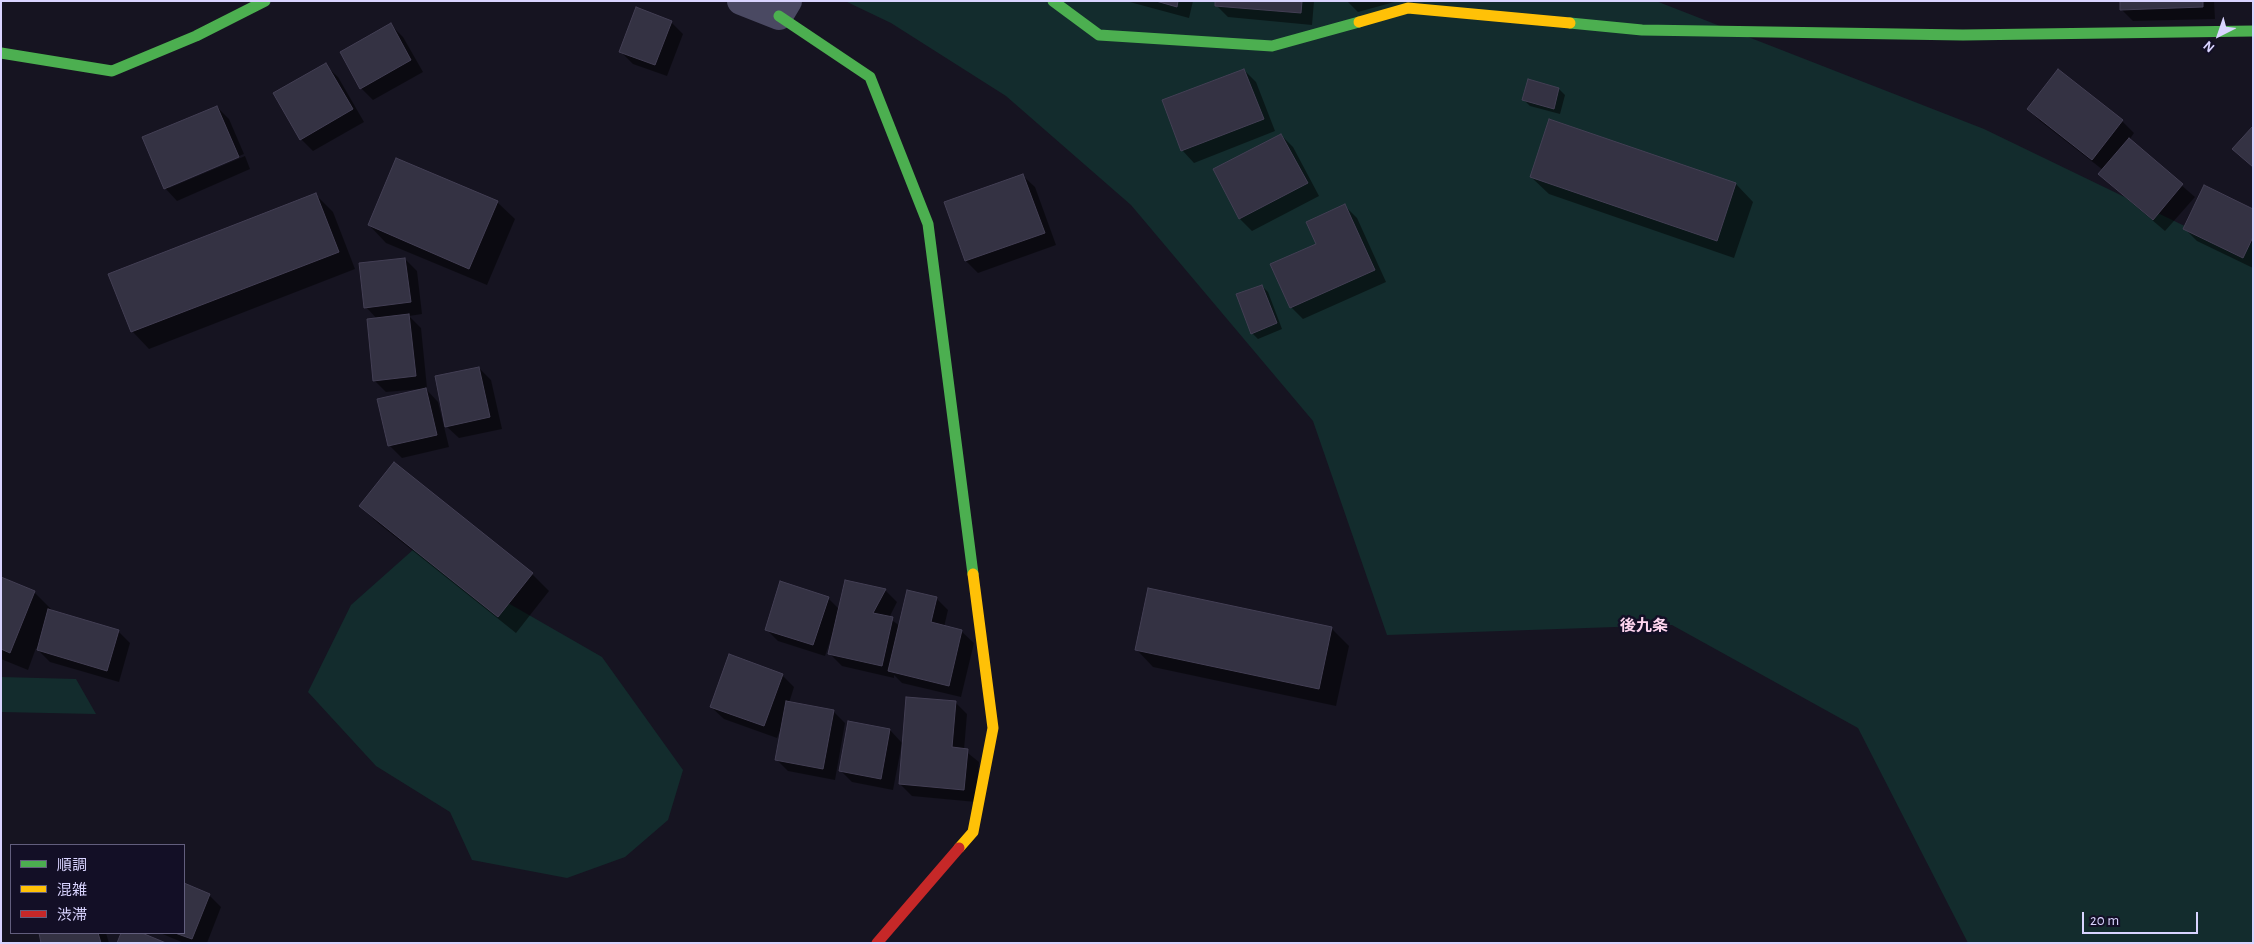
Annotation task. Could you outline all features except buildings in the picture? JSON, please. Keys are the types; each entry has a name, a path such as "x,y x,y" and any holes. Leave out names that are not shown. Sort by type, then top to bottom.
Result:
{"street":[{"path":"1,53 112,71 196,36 265,1"},
{"path":"741,1 784,8 870,77 928,224 993,728 973,832 877,943"},
{"path":"1053,1 1099,35 1272,46 1408,8 1642,30 1963,35 2253,31"}],"green space":[{"path":"845,1 1656,1 1984,129 2226,246 2253,243 2253,943 1968,943 1858,728 1672,625 1387,635 1313,421 1131,205 1006,96 891,23"},
{"path":"414,549 602,657 683,770 668,820 625,857 567,878 472,860 450,812 376,766 308,692 351,605"},
{"path":"1,677 76,679 96,714 1,712"}],"traffic: fast":[{"path":"1,53 112,71 196,36 265,1"},
{"path":"1053,1 1099,35 1272,46 1359,22"},
{"path":"779,16 870,77 928,224 973,574"},
{"path":"1570,23 1642,30 1963,35 2253,31"}],"traffic: slow":[{"path":"1359,22 1408,8 1570,23"},
{"path":"959,848 973,832 993,728 973,574"}],"traffic: jam":[{"path":"877,943 959,848"}],"district":[{"name":"後九条","path":"1644,626"}]}
